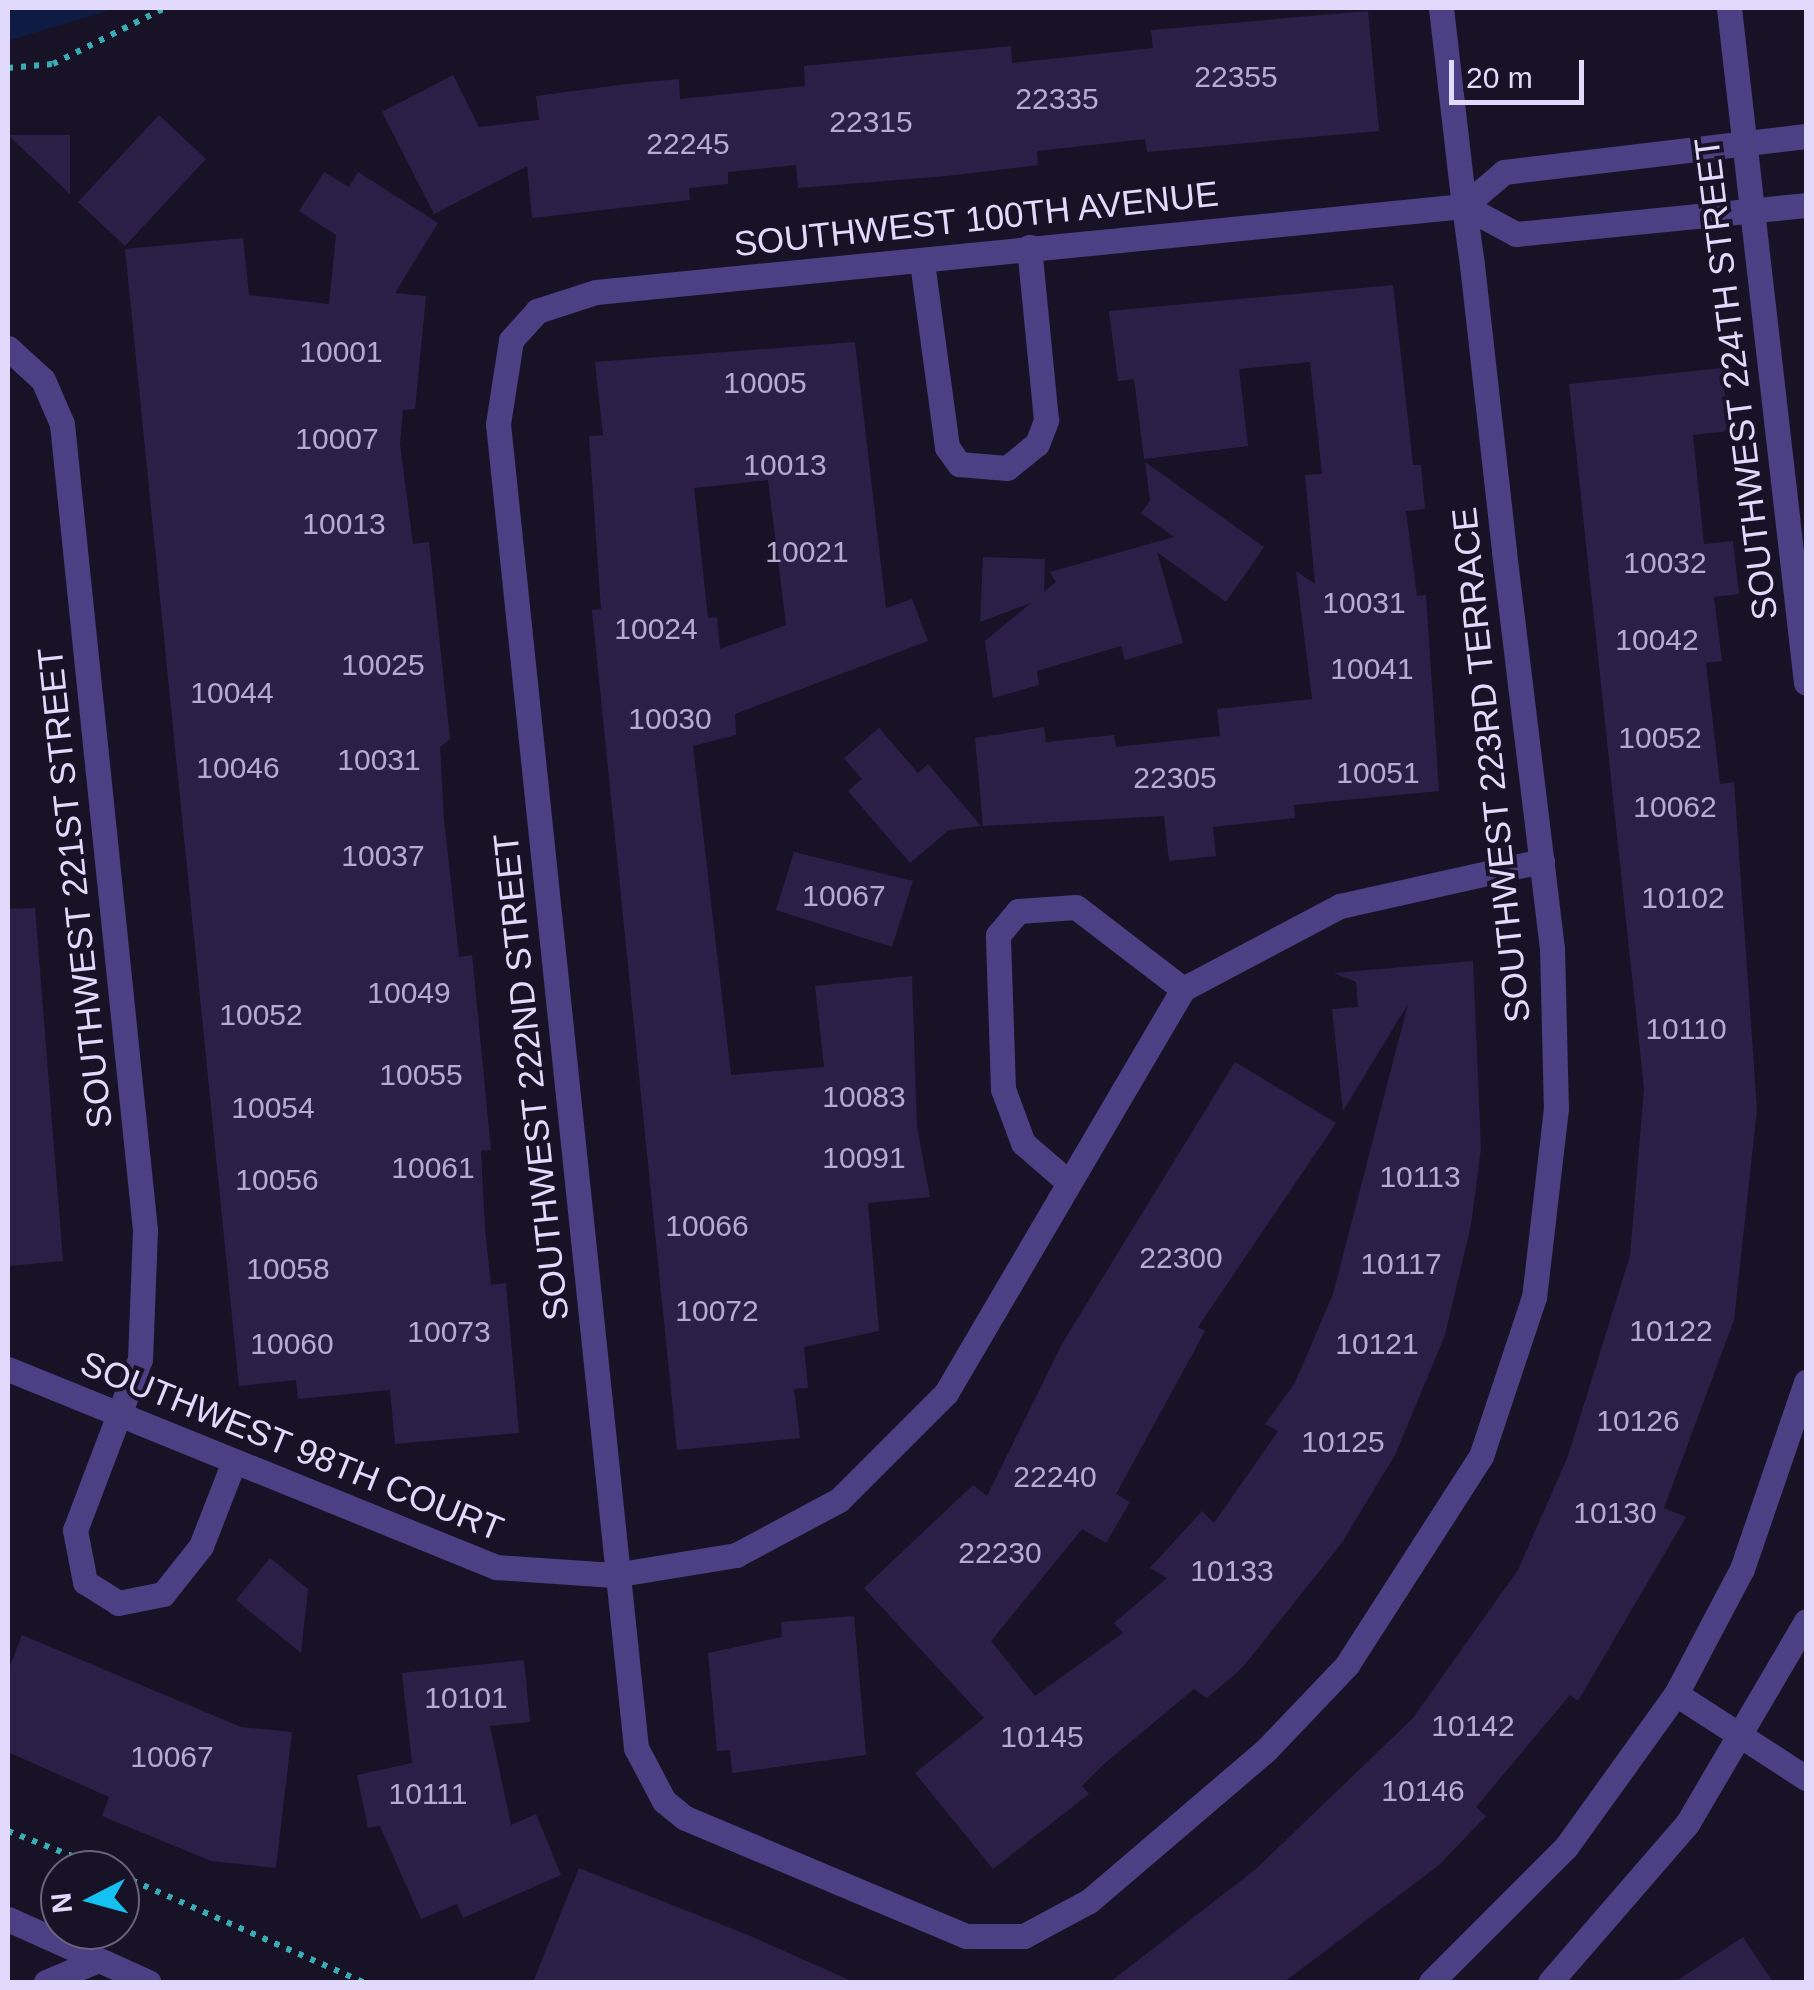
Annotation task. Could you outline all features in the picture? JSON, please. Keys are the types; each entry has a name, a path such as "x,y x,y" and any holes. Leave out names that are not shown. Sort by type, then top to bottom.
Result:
{"street":[{"name":"SOUTHWEST 223RD TERRACE","path":"664,1801 730,1840 986,1940 1045,1929 1089,1901 1300,1716 1418,1568 1481,1456 1545,1245 1556,1045 1542,861 1442,8"},
{"name":"SOUTHWEST 224TH STREET","path":"1729,8 1806,683"},
{"path":"1806,136 1504,172 1464,206 1516,234 1806,204"},
{"name":"SOUTHWEST 100TH AVENUE","path":"511,340 536,312 596,292 1464,206"},
{"path":"922,262 947,447 960,464 1007,468 1037,444 1046,420 1028,248"},
{"name":"SOUTHWEST 222ND STREET","path":"511,340 498,424 614,1575 632,1733 664,1801"},
{"name":"SOUTHWEST 221ST STREET","path":"16,354 52,394 68,458 143,1210 144,1324 118,1417 76,1530 78,1567 103,1599 145,1600 183,1576 233,1464"},
{"path":"1067,1181 1029,1151 1003,1089 998,936 1018,912 1076,908 1183,989 1340,906 1542,861"},
{"name":"SOUTHWEST 98TH COURT","path":"8,1369 233,1464 496,1567 614,1575 736,1555 839,1500 881,1466 946,1393 1183,989"},
{"path":"1431,1982 1566,1847 1676,1694 1742,1569 1806,1382"},
{"path":"1550,1982 1638,1886 1742,1742 1806,1620"},
{"path":"1676,1694 1742,1742 1806,1778"},
{"path":"8,1919 148,1982"},
{"path":"46,1982 96,1961"}],"path":[{"path":"8,68 53,64 165,8"},
{"path":"8,1832 55,1850"},
{"path":"140,1885 363,1982"}],"water":[{"path":"8,8 116,8 8,41"}],"building":[{"path":"1368,11 1379,131 1147,152 1145,139 1037,151 1038,165 947,176 798,188 796,165 728,172 728,184 689,188 690,200 532,218 527,166 434,214 382,112 453,75 479,127 539,120 536,96 627,84 679,79 680,99 805,86 804,66 1011,46 1012,63 1153,48 1151,30"},
{"path":"159,115 206,159 125,246 78,202"},
{"path":"8,135 70,135 70,194"},
{"path":"324,172 349,187 358,172 438,223 395,293 426,296 415,409 403,410 400,444 413,544 429,542 450,739 440,747 444,818 459,957 472,955 491,1150 481,1151 485,1229 491,1285 506,1283 519,1433 395,1444 390,1390 298,1399 296,1380 239,1386 125,249 243,238 249,295 329,304 336,235 299,211"},
{"path":"1393,285 1413,465 1421,465 1425,509 1406,511 1417,596 1426,595 1439,791 1294,805 1295,818 1213,827 1216,856 1169,861 1164,816 983,826 975,738 1044,727 1046,742 1114,735 1116,747 1220,736 1217,709 1312,699 1296,571 1315,584 1305,475 1322,474 1310,362 1239,369 1248,446 1144,459 1134,379 1118,381 1109,311"},
{"path":"855,342 886,608 912,599 928,641 735,714 736,735 693,746 731,1075 824,1067 815,986 912,976 917,1127 930,1197 868,1203 879,1331 804,1347 808,1388 794,1389 800,1438 677,1450 592,610 601,609 589,436 603,435 595,362","holes":["768,480 786,625 720,649 717,617 708,618 694,488"]},
{"path":"1722,368 1729,431 1693,435 1704,544 1733,541 1739,594 1714,597 1722,661 1706,663 1720,784 1734,782 1757,1110 1734,1320 1664,1508 1686,1517 1578,1701 1570,1695 1476,1807 1486,1816 1438,1866 1284,1982 1110,1982 1256,1869 1413,1718 1518,1570 1568,1456 1630,1256 1644,1089 1569,384"},
{"path":"1145,462 1264,547 1226,602 1157,552 1183,643 1125,660 1121,646 1037,671 1039,685 993,698 985,641 1031,603 980,622 983,557 1045,559 1044,592 1056,582 1050,572 1174,537 1141,513 1150,501"},
{"path":"879,728 918,773 928,764 981,826 949,830 910,863 848,791 862,779 844,758"},
{"path":"794,852 913,881 892,947 776,910"},
{"path":"35,908 63,1261 8,1266 8,909"},
{"path":"1473,961 1481,1148 1471,1225 1445,1335 1395,1455 1341,1544 1242,1668 1207,1698 1194,1689 1082,1786 1089,1794 993,1869 915,1773 984,1718 864,1588 973,1485 987,1496 1062,1344 1235,1062 1336,1123 1198,1327 1205,1331 1116,1494 1130,1502 1106,1543 1082,1529 991,1641 1035,1696 1123,1633 1114,1623 1167,1578 1150,1568 1202,1511 1214,1523 1278,1431 1265,1424 1295,1383 1333,1294 1408,1004 1343,1111 1332,1009 1358,1007 1356,982 1334,973"},
{"path":"270,1558 308,1589 301,1653 236,1600"},
{"path":"854,1616 866,1755 732,1773 730,1750 717,1751 708,1653 782,1637 781,1622"},
{"path":"22,1635 241,1727 292,1732 276,1868 211,1861 102,1816 109,1797 8,1752 8,1671"},
{"path":"524,1660 530,1722 490,1726 511,1825 536,1814 561,1875 463,1918 457,1904 421,1919 380,1826 368,1828 357,1775 412,1763 402,1673"},
{"path":"579,1868 748,1935 854,1982 533,1982"},
{"path":"1743,1937 1773,1982 1675,1982"}]}
